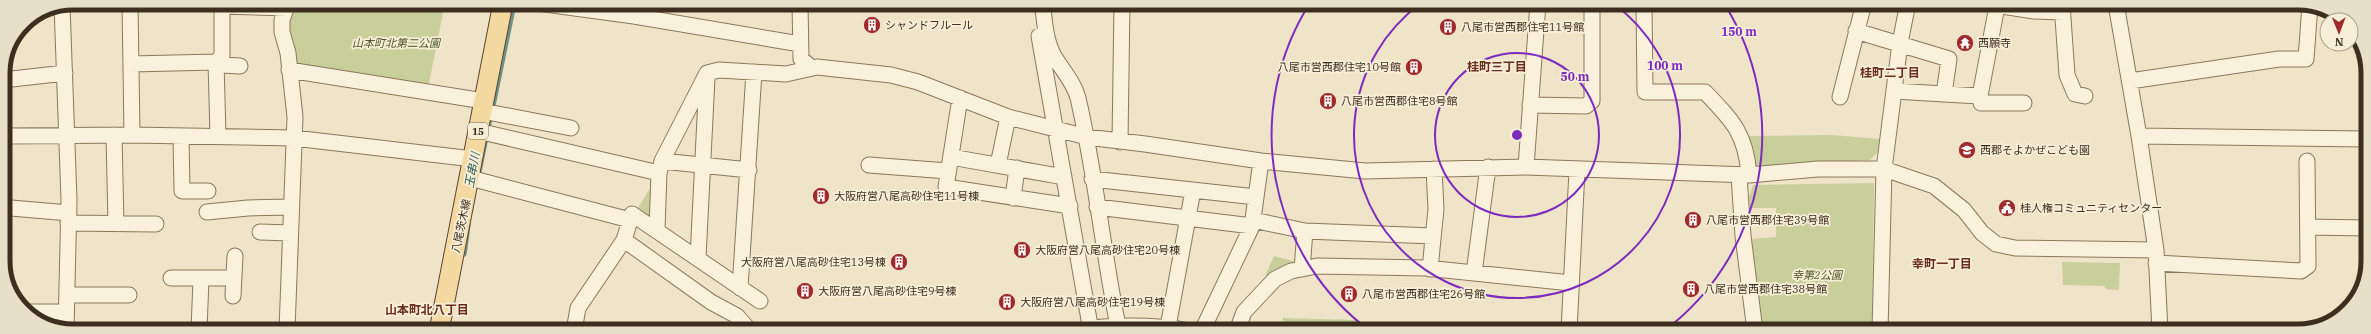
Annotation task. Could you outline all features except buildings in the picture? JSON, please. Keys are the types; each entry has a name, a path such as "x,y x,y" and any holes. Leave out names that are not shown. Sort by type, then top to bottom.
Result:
{"main road":[{"name":"八尾茨木線","path":"440,324 453,264 476,180 473,160 483,132 488,110 502,10"}],"street":[{"path":"130,10 132,135"},
{"path":"218,136 216,62 222,56 222,10"},
{"path":"286,10 282,20 282,32 289,70 295,118 287,324"},
{"path":"635,10 800,44"},
{"path":"800,10 800,59 811,67"},
{"path":"1034,10 1070,206 1089,324"},
{"path":"1043,10 1048,41 1054,55 1072,82 1087,137 1092,178 1118,324"},
{"path":"1120,142 1122,10"},
{"path":"1526,167 1537,10"},
{"path":"1530,105 1586,106 1592,101 1592,10"},
{"path":"1644,10 1645,92 1705,92 1740,132 1748,156 1744,175 1743,236 1754,324"},
{"path":"1840,97 1862,10"},
{"path":"1880,324 1884,169 1900,43 1907,10"},
{"path":"1989,10 1980,96 1981,103 2024,103"},
{"path":"2027,10 2043,10"},
{"path":"2062,10 2067,75 2075,94 2084,96"},
{"path":"2117,10 2139,136 2156,257 2160,324"},
{"path":"62,11 69,218 66,323"},
{"path":"2130,81 2279,59 2306,59 2310,11"},
{"path":"1856,31 1949,59 1944,94"},
{"path":"131,64 216,62 221,65 240,66"},
{"path":"707,73 720,70 786,74 811,67 891,75 918,82 1008,117 1056,131 1120,142 1261,161 1365,171 1526,167 1744,175 1818,169 1884,169 1934,186 1964,210 1982,234 1996,244 2015,248 2156,257 2302,271 2308,266 2307,161"},
{"path":"289,70 571,128"},
{"path":"740,288 750,170 754,72"},
{"path":"698,258 704,165 707,73"},
{"path":"657,230 660,167 707,73"},
{"path":"10,79 64,74"},
{"path":"1894,91 1980,96"},
{"path":"960,98 946,187 1070,206"},
{"path":"998,165 1008,117"},
{"path":"483,132 660,167 704,165 750,170"},
{"path":"114,135 116,224"},
{"path":"10,136 132,135 294,138 473,160"},
{"path":"181,136 182,191 208,190"},
{"path":"2139,136 2361,139"},
{"path":"1205,324 1253,223 1261,161"},
{"path":"869,164 998,165 1064,177"},
{"path":"1474,273 1488,167"},
{"path":"1013,198 1017,168"},
{"path":"1430,269 1436,209 1434,170"},
{"path":"1569,324 1577,170"},
{"path":"1092,178 1256,196"},
{"path":"476,180 630,220"},
{"path":"1169,324 1187,218 1194,190"},
{"path":"1097,206 1187,218 1253,223 1305,231 1434,236"},
{"path":"208,212 248,208 291,207"},
{"path":"11,208 116,224 156,224"},
{"path":"575,324 578,308 624,240 632,214 760,301"},
{"path":"2308,227 2361,228"},
{"path":"1302,269 1305,231"},
{"path":"260,232 290,233"},
{"path":"624,240 711,302 737,316 744,324"},
{"path":"233,296 236,256"},
{"path":"1240,324 1244,312 1275,279 1291,271 1317,266 1430,269 1571,283"},
{"path":"171,278 234,278"},
{"path":"199,324 201,279"},
{"path":"67,295 129,296"},
{"path":"37,312 66,312"}],"green space":[{"name":"山本町北第二公園","path":"291,10 444,10 428,88 296,65 286,33"},
{"path":"1832,135 1880,139 1880,150 1870,160 1752,166 1749,136"},
{"path":"656,179 656,224 636,211"},
{"name":"幸第2公園","path":"1874,183 1872,324 1762,324 1754,279 1751,239 1776,237 1776,208 1750,208 1749,197 1753,185"},
{"path":"1274,256 1297,262 1262,283"},
{"path":"2062,262 2120,263 2119,290 2106,289 2104,286 2063,285"},
{"path":"1282,318 1358,320 1358,324 1285,324"}],"waterway":[{"name":"玉串川","path":"493,110 514,10"},
{"name":"玉串川","path":"489,129 491,116"},
{"name":"玉串川","path":"479,176 487,137"},
{"name":"玉串川","path":"461,257 465,254 469,224"}],"place":[{"name":"シャンドフルール","path":"872,25"},
{"name":"八尾市営西郡住宅11号館","path":"1448,27"},
{"name":"西願寺","path":"1965,43"},
{"name":"八尾市営西郡住宅10号館","path":"1414,67"},
{"name":"八尾市営西郡住宅8号館","path":"1328,101"},
{"name":"西郡そよかぜこども園","path":"1967,150"},
{"name":"大阪府営八尾高砂住宅11号棟","path":"821,196"},
{"name":"桂人権コミュニティセンター","path":"2007,208"},
{"name":"八尾市営西郡住宅39号館","path":"1693,220"},
{"name":"大阪府営八尾高砂住宅20号棟","path":"1022,250"},
{"name":"大阪府営八尾高砂住宅13号棟","path":"899,262"},
{"name":"八尾市営西郡住宅38号館","path":"1691,289"},
{"name":"大阪府営八尾高砂住宅9号棟","path":"805,291"},
{"name":"八尾市営西郡住宅26号館","path":"1349,294"},
{"name":"大阪府営八尾高砂住宅19号棟","path":"1007,302"}],"district":[{"name":"桂町三丁目","path":"1497,66"},
{"name":"桂町二丁目","path":"1890,72"},
{"name":"幸町一丁目","path":"1942,263"},
{"name":"山本町北八丁目","path":"427,309"}]}
